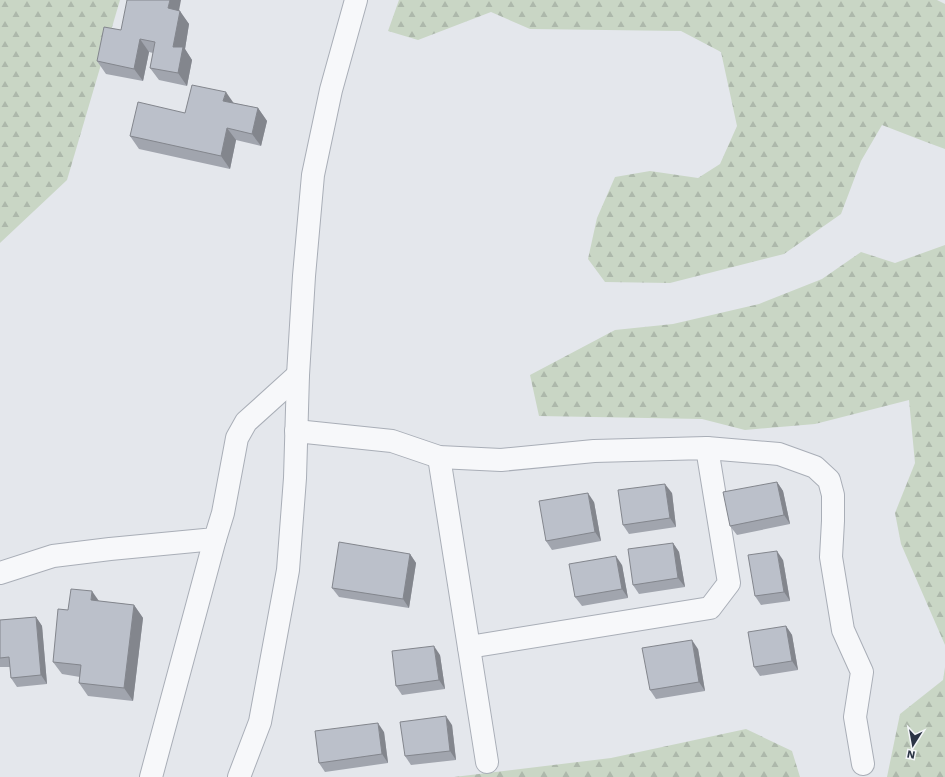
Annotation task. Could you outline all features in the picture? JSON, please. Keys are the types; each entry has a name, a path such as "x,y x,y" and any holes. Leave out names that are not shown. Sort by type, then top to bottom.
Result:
{"street":[{"path":"238,777 260,722 288,570 295,478 298,375 304,276 314,175 331,90 356,0"},
{"path":"151,777 223,513 238,438 246,422 298,375"},
{"path":"296,431 392,441 439,456 502,460 594,451 706,448 779,454 815,468 828,480 833,495 834,521 831,557 843,630 862,672 856,717 863,764"},
{"path":"470,647 710,608 729,583 706,448"},
{"path":"439,456 487,762"},
{"path":"0,573 53,556 215,539"}],"green space":[{"path":"0,0 120,0 67,180 0,243"},
{"path":"399,0 937,0 945,4 945,149 882,125 861,161 841,214 784,254 670,283 605,282 588,259 597,218 615,177 650,171 698,178 720,164 737,126 721,52 681,31 530,29 491,12 418,40 388,31"},
{"path":"945,245 945,645 901,544 895,513 915,463 909,400 815,424 745,430 702,419 539,416 530,375 615,330 673,324 759,304 822,279 861,252 895,263"},
{"path":"945,667 945,777 887,777 900,714 943,680"},
{"path":"746,729 792,751 800,777 454,777 611,758"}],"building":[{"path":"127,0 170,0 168,8 180,11 173,47 183,47 178,73 150,68 155,42 140,39 134,69 97,61 104,27 121,30"},
{"path":"192,85 226,92 223,101 258,108 252,134 227,128 221,156 130,136 138,102 185,113"},
{"path":"777,482 784,515 730,526 723,492"},
{"path":"665,484 670,518 623,525 618,490"},
{"path":"588,493 595,532 546,541 539,501"},
{"path":"339,542 410,554 403,599 332,588"},
{"path":"673,543 678,578 633,585 628,549"},
{"path":"777,551 784,592 755,596 748,555"},
{"path":"616,556 622,589 575,597 569,564"},
{"path":"71,589 92,591 91,600 134,605 124,688 79,683 81,665 53,662 58,609 68,610"},
{"path":"36,617 41,675 11,678 9,657 0,658 0,620"},
{"path":"786,626 792,661 754,667 748,632"},
{"path":"692,640 699,682 650,690 642,648"},
{"path":"434,646 439,680 396,686 392,651"},
{"path":"446,716 450,751 405,756 400,722"},
{"path":"378,723 382,754 319,763 315,731"}]}
